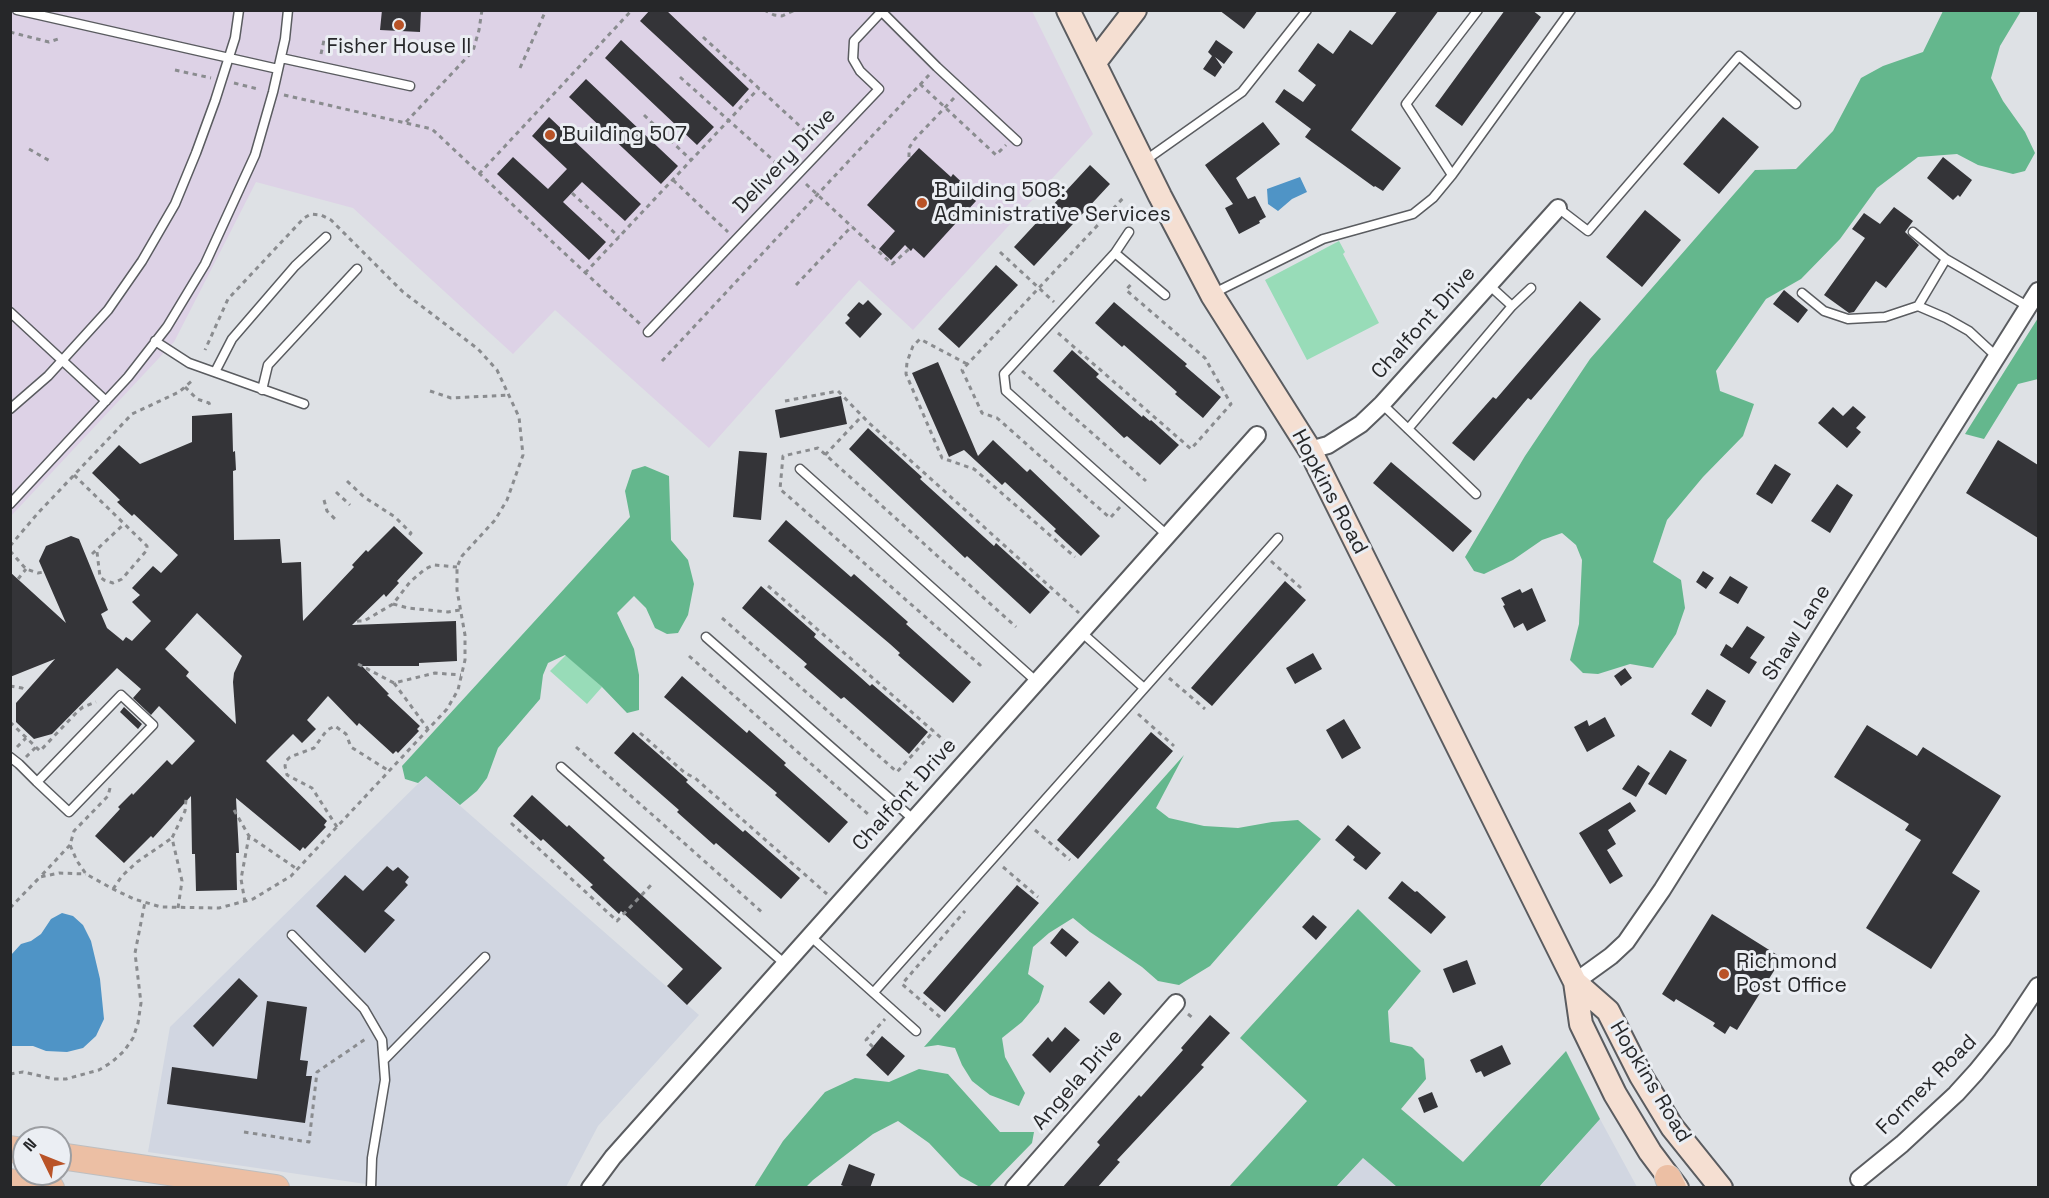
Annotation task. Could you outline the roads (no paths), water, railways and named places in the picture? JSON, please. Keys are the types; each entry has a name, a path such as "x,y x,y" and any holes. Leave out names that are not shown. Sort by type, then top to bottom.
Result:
{"main road":[{"name":"Hopkins Road","path":"1068,10 1212,295 1310,450 1575,982 1581,1024 1615,1094 1650,1152 1673,1184"},
{"path":"1095,62 1135,10"},
{"name":"Hopkins Road","path":"1575,982 1608,1011 1641,1076 1672,1127 1721,1188"},
{"path":"72,1158 276,1188"},
{"path":"10,1182 51,1188"}],"street":[{"name":"Chalfont Drive","path":"1310,450 1328,445 1361,424 1382,404 1558,208"},
{"name":"Shaw Lane","path":"1575,982 1626,942 1662,890 2038,291"},
{"name":"Chalfont Drive","path":"590,1188 613,1157 1257,435"},
{"name":"Formex Road","path":"1859,1179 1902,1144 1963,1087 2002,1040 2038,986"},
{"name":"Angela Drive","path":"1014,1188 1176,1003"}],"lane":[{"path":"17,10 278,69"},
{"path":"11,409 48,376 108,310 142,261 175,204 196,153 235,38 239,10"},
{"path":"10,504 128,377 167,327 205,264 255,155 281,58 288,10"},
{"path":"1143,162 1242,92 1307,10"},
{"path":"1452,175 1406,104 1478,10"},
{"path":"1212,295 1323,239 1413,214 1433,198 1452,175 1571,10"},
{"path":"883,11 937,67 1017,141"},
{"name":"Delivery Drive","path":"648,332 879,88 860,70 853,59 854,41 883,11"},
{"path":"1558,208 1588,231 1739,56 1796,104"},
{"path":"281,58 410,86"},
{"path":"1129,232 1115,253 1004,374 1006,391 1167,536"},
{"path":"1912,232 1946,259 2029,307"},
{"path":"214,372 232,339 295,267 326,237"},
{"path":"1115,253 1165,295"},
{"path":"1918,306 1946,259"},
{"path":"262,390 268,365 357,269"},
{"path":"1489,285 1512,306"},
{"path":"1407,429 1512,306 1531,288"},
{"path":"1802,293 1824,311 1848,319 1885,316 1918,306 1969,331 1997,357"},
{"path":"10,312 106,401"},
{"path":"155,341 189,363 304,404"},
{"path":"1382,404 1476,494"},
{"path":"800,470 1037,682"},
{"path":"874,992 1278,538"},
{"path":"1081,632 1144,688"},
{"path":"706,637 913,819"},
{"path":"13,753 37,782 69,812 153,725 121,695 37,782"},
{"path":"561,767 785,964"},
{"path":"291,934 364,1009 382,1040 385,1080 372,1158 371,1188"},
{"path":"810,936 916,1031"},
{"path":"384,1060 485,957"}],"water":[{"path":"1300,177 1307,192 1292,199 1278,211 1268,204 1267,189"},
{"path":"62,913 73,916 83,925 91,941 100,979 104,1019 96,1036 83,1048 67,1052 46,1051 33,1046 11,1046 11,955 21,944 41,934 51,919"}],"place":[{"name":"Fisher House II","path":"399,25"},
{"name":"Building 507","path":"550,135"},
{"name":"Building 508: Administrative Services","path":"922,203"},
{"name":"Richmond Post Office","path":"1724,974"}]}
